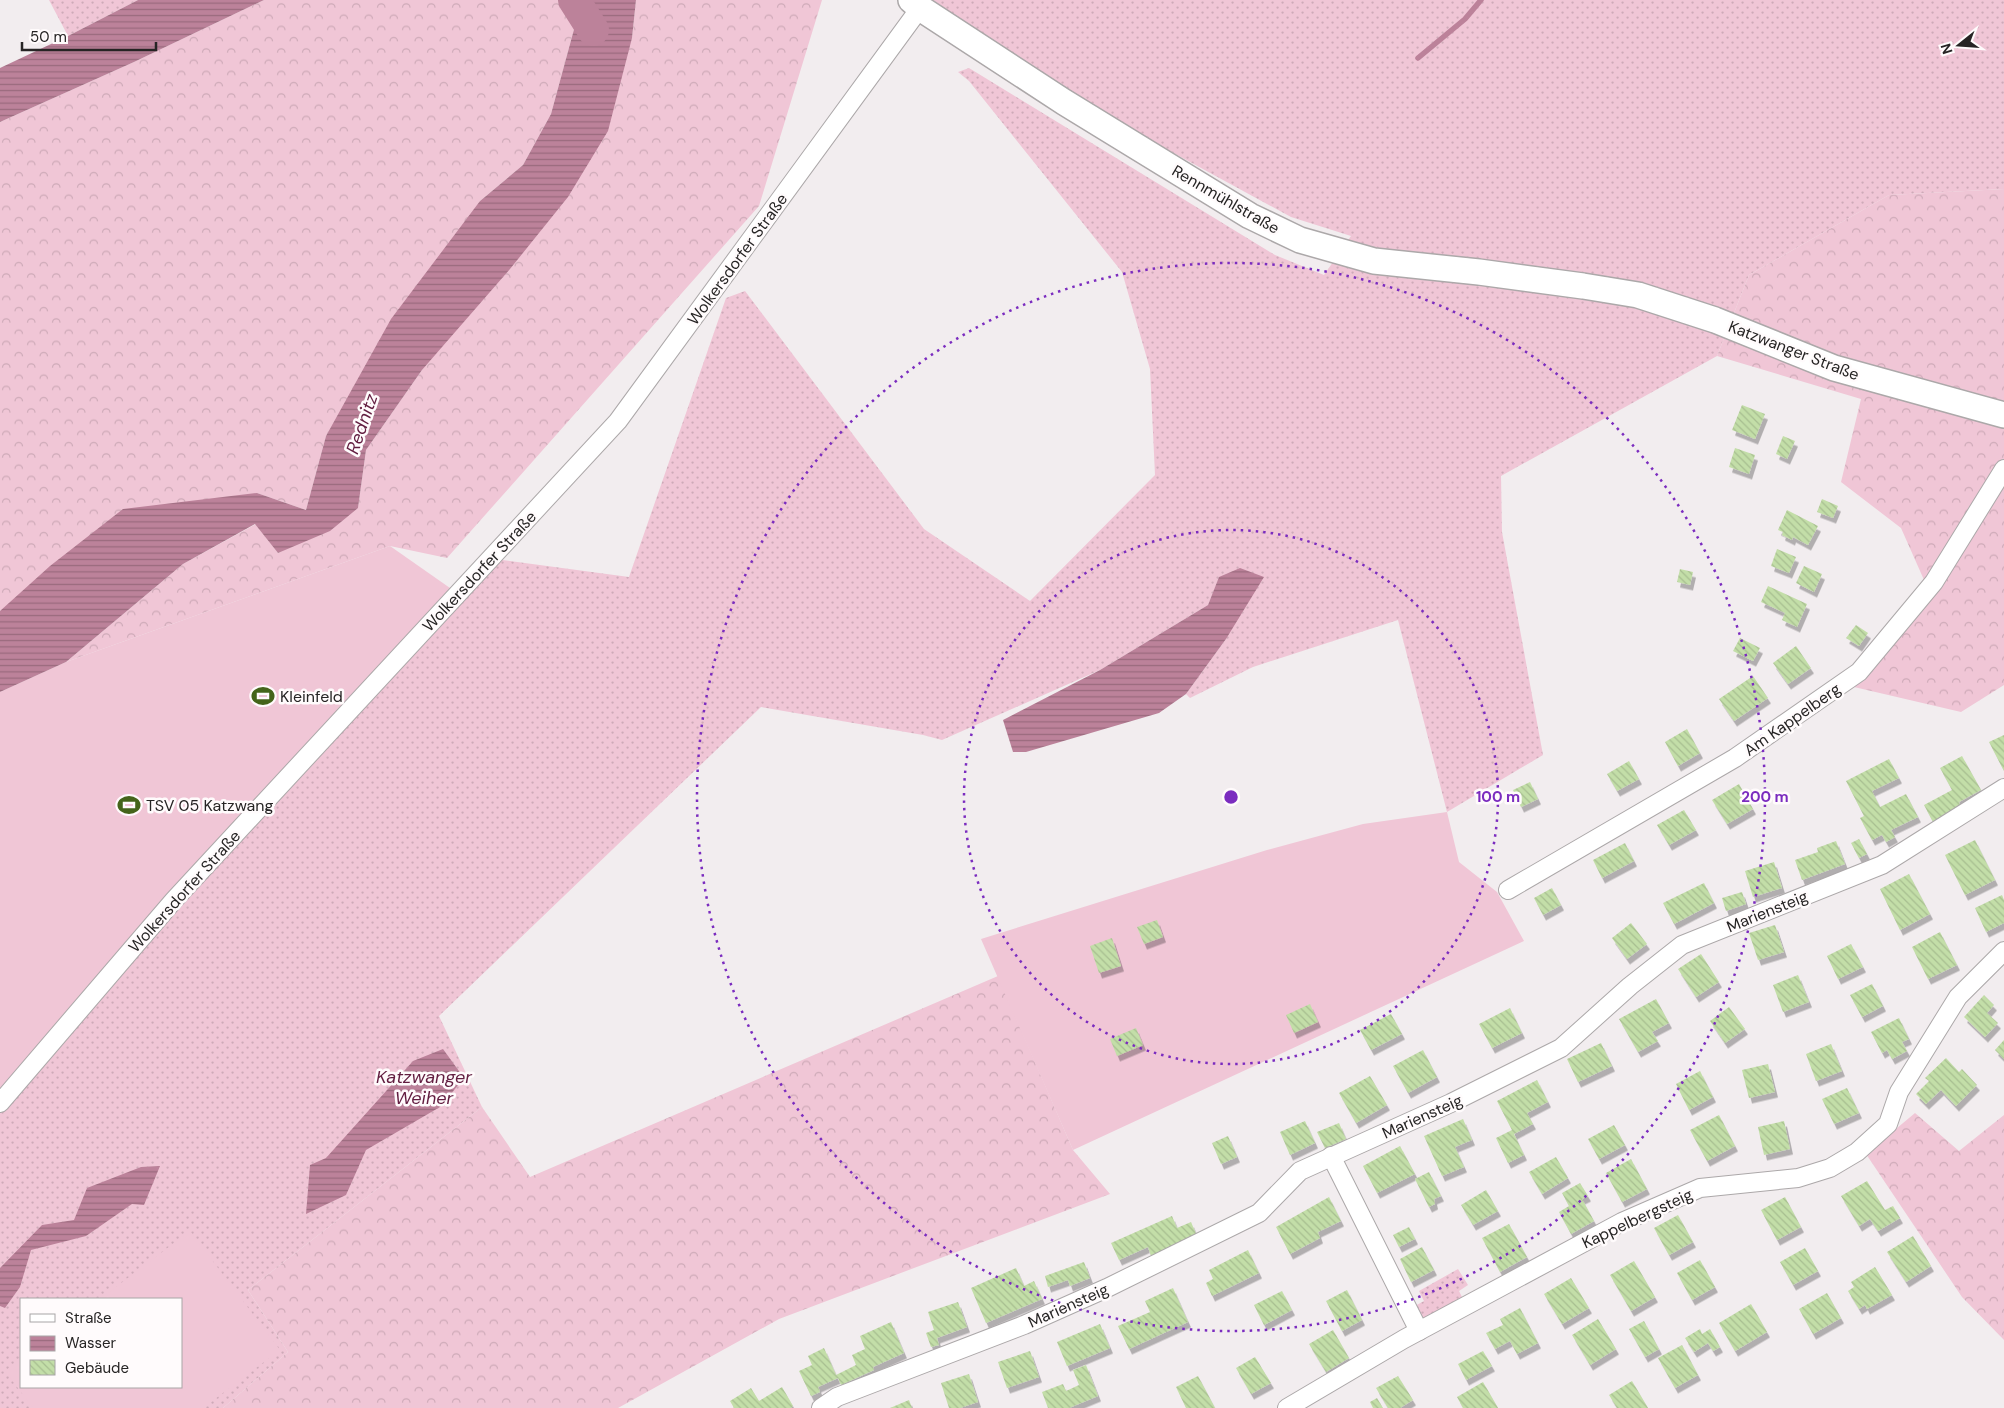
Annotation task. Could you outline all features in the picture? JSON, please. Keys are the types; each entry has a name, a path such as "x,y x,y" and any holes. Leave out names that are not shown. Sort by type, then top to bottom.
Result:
{"main road":[{"name":"Rennmühlstraße","path":"915,4 1064,102 1250,216 1300,240 1374,261 1583,286"},
{"name":"Katzwanger Straße","path":"1583,286 1638,295 1688,310 1834,368 2004,415"}],"street":[{"name":"Wolkersdorfer Straße","path":"0,1103 174,900 618,421 915,4"},
{"name":"Am Kappelberg","path":"1508,890 1735,758 1859,672 1934,582 2004,469"},
{"name":"Mariensteig","path":"821,1408 837,1398 1024,1325 1107,1288 1259,1213 1300,1171 1451,1104 1561,1048 1630,986 1682,945 1882,866 2004,788"},
{"name":"Kappelbergsteig","path":"1287,1408 1420,1331 1622,1222 1700,1188 1798,1178 1830,1168 1857,1152 1888,1124 1899,1092 1958,996 2004,951"},
{"path":"1331,1156 1420,1331"}],"green space":[{"path":"49,0 138,0 68,36"},
{"path":"264,0 578,0 576,22 551,114 523,165 480,201 326,436 306,510 257,493 0,611 0,122 134,62"},
{"path":"636,0 822,0 759,206 447,558 390,546 66,662 183,564 256,524 278,553 358,508 366,450 422,370 632,38"},
{"path":"932,0 2004,0 2004,189 1889,195 1749,275 1717,356 1501,476 1502,532 1543,755 1447,812 1398,620 1253,667 1190,698 1186,694 1226,639 1219,578 1208,605 1100,670 942,740 923,735 761,707 439,1016 482,1107 248,1290 288,1352 223,1408 0,1408 0,1098 450,588 487,558 629,577 726,298 745,291 924,529 1030,601 1155,475 1150,369 1122,272 969,81 958,72 969,68 1275,255 1324,275 1351,236 1291,217 1093,109 985,43"},
{"path":"2004,189 2004,685 1961,712 1854,687 1932,598 1901,528 1841,482 1861,399 1717,356 1749,275 1889,195"},
{"name":"TSV 05 Katzwang","path":"390,546 450,588 0,1098 0,692 66,662"},
{"path":"1447,812 1459,862 1497,892 1524,941 1073,1150 981,939 1267,850 1363,824"},
{"path":"998,976 1073,1150 1110,1194 779,1319 618,1408 223,1408 288,1352 248,1290 482,1107 530,1177"},
{"path":"1915,1113 1959,1151 2004,1115 2004,1340 1962,1297 1866,1154"},
{"path":"190,1231 280,1350 203,1408 33,1408 5,1371 20,1360 20,1388 182,1388 182,1298 101,1298"},
{"path":"1458,1269 1468,1285 1459,1291 1464,1301 1426,1322 1413,1307 1424,1301 1419,1291"}],"water":[{"path":"138,0 264,0 134,62 0,122 0,68"},
{"path":"578,0 636,0 632,38 608,131 568,197 510,269 422,370 366,450 358,508 330,531 278,553 255,524 183,564 66,662 0,692 0,611 50,566 123,509 257,493 306,510 326,436 391,319 480,201 523,165 551,114 576,22"},
{"path":"1240,568 1264,577 1226,639 1186,694 1159,713 1026,752 1013,752 1003,720 1100,670 1208,605 1219,577"},
{"name":"Katzwanger Weiher","path":"443,1049 464,1078 440,1107 366,1150 346,1195 306,1214 310,1165 326,1158 413,1061"},
{"path":"160,1166 144,1205 132,1204 86,1236 31,1250 20,1287 5,1308 0,1306 0,1268 42,1225 74,1220 87,1188 141,1167"}],"building":[{"path":"1742,405 1765,414 1755,439 1732,430"},
{"path":"1783,436 1795,441 1787,459 1776,454"},
{"path":"1735,448 1755,455 1749,474 1729,467"},
{"path":"1822,499 1838,506 1833,518 1817,512"},
{"path":"1787,510 1818,526 1808,545 1793,537 1792,540 1782,535 1783,532 1778,530"},
{"path":"1777,549 1796,557 1789,573 1771,566"},
{"path":"1804,566 1822,574 1814,592 1796,583"},
{"path":"1680,569 1693,572 1690,585 1677,582"},
{"path":"1768,586 1807,604 1797,627 1782,620 1785,613 1761,602"},
{"path":"1856,625 1868,633 1859,646 1846,638"},
{"path":"1740,638 1760,648 1753,661 1733,651"},
{"path":"1796,646 1811,668 1788,684 1773,663"},
{"path":"1753,676 1768,698 1734,721 1719,699"},
{"path":"1687,729 1700,753 1678,766 1665,742"},
{"path":"2004,735 2004,771 1989,742"},
{"path":"1962,756 1981,790 1959,802 1961,807 1933,822 1924,805 1952,790 1940,768"},
{"path":"1889,759 1899,778 1872,791 1880,807 1906,794 1918,817 1891,830 1895,837 1886,842 1882,835 1872,840 1860,818 1864,816 1846,781"},
{"path":"1629,761 1639,779 1617,791 1607,774"},
{"path":"1530,782 1538,799 1521,807 1513,790"},
{"path":"1739,784 1753,809 1727,824 1712,800"},
{"path":"1684,810 1696,830 1669,845 1657,825"},
{"path":"1859,839 1867,854 1859,858 1851,843"},
{"path":"1975,840 1995,880 1965,895 1945,855"},
{"path":"1836,841 1845,864 1802,880 1795,860 1818,852 1817,848"},
{"path":"1625,843 1634,861 1602,878 1593,860"},
{"path":"1774,862 1782,888 1753,897 1745,871"},
{"path":"1909,874 1930,914 1900,930 1880,889"},
{"path":"1704,883 1714,903 1674,924 1663,903"},
{"path":"1552,888 1561,905 1543,915 1534,898"},
{"path":"1742,892 1746,904 1726,911 1722,898"},
{"path":"2002,895 2004,900 2004,923 1986,932 1975,908"},
{"path":"1157,920 1163,937 1144,944 1137,927"},
{"path":"1631,923 1647,944 1627,959 1612,938"},
{"path":"1775,925 1784,952 1758,960 1749,933"},
{"path":"1940,932 1957,965 1928,979 1912,947"},
{"path":"1112,938 1121,966 1099,973 1090,946"},
{"path":"1851,944 1863,967 1838,979 1827,956"},
{"path":"1701,954 1719,982 1696,997 1678,969"},
{"path":"1798,975 1809,1002 1783,1012 1773,985"},
{"path":"1872,984 1883,1006 1862,1017 1850,995"},
{"path":"1984,995 1994,1005 1987,1013 1998,1023 1985,1037 1964,1017"},
{"path":"1656,999 1669,1023 1652,1032 1658,1041 1638,1052 1619,1019"},
{"path":"1310,1004 1318,1022 1294,1033 1286,1015"},
{"path":"1729,1007 1745,1029 1725,1043 1710,1021"},
{"path":"1510,1008 1522,1033 1492,1048 1479,1024"},
{"path":"1391,1014 1402,1034 1371,1050 1360,1030"},
{"path":"1899,1018 1909,1039 1902,1042 1907,1051 1892,1059 1887,1050 1882,1053 1871,1032"},
{"path":"1136,1028 1143,1045 1117,1056 1110,1039"},
{"path":"2004,1040 2004,1059 1995,1050"},
{"path":"1601,1043 1612,1066 1578,1082 1567,1059"},
{"path":"1831,1044 1842,1071 1816,1081 1806,1054"},
{"path":"1423,1050 1437,1077 1408,1093 1393,1066"},
{"path":"1946,1058 1959,1072 1962,1069 1977,1085 1956,1106 1941,1090 1926,1104 1916,1094 1929,1081 1925,1078"},
{"path":"1768,1064 1775,1092 1749,1098 1742,1070"},
{"path":"1700,1071 1713,1097 1689,1110 1676,1084"},
{"path":"1370,1076 1387,1105 1356,1123 1339,1093"},
{"path":"1537,1080 1548,1102 1527,1113 1533,1124 1514,1134 1524,1155 1508,1163 1496,1138 1512,1130 1497,1101"},
{"path":"1847,1088 1859,1113 1834,1124 1822,1099"},
{"path":"1719,1115 1735,1146 1707,1161 1690,1130"},
{"path":"1463,1119 1472,1140 1455,1147 1464,1167 1442,1176 1424,1136"},
{"path":"1305,1121 1315,1143 1290,1155 1280,1132"},
{"path":"1784,1121 1790,1149 1764,1155 1758,1127"},
{"path":"1339,1123 1346,1139 1325,1148 1317,1132"},
{"path":"1614,1125 1625,1145 1599,1159 1588,1139"},
{"path":"1228,1136 1237,1157 1221,1164 1212,1143"},
{"path":"1400,1146 1415,1174 1377,1193 1363,1166"},
{"path":"1556,1157 1568,1178 1542,1194 1529,1172"},
{"path":"1631,1159 1647,1189 1622,1202 1606,1173"},
{"path":"1429,1172 1441,1196 1434,1199 1435,1204 1429,1207 1415,1179"},
{"path":"1867,1181 1885,1210 1893,1206 1900,1218 1878,1231 1870,1219 1859,1226 1841,1196"},
{"path":"1580,1183 1588,1196 1582,1199 1594,1221 1571,1234 1559,1212 1569,1206 1562,1193"},
{"path":"1486,1190 1498,1211 1473,1225 1461,1205"},
{"path":"1329,1197 1341,1221 1318,1232 1320,1238 1290,1254 1276,1227"},
{"path":"1785,1197 1801,1227 1777,1240 1761,1210"},
{"path":"1678,1215 1693,1242 1669,1255 1654,1228"},
{"path":"1172,1216 1177,1228 1191,1222 1197,1236 1151,1256 1148,1247 1119,1260 1111,1243"},
{"path":"1509,1224 1527,1257 1500,1272 1482,1238"},
{"path":"1409,1227 1415,1239 1399,1247 1393,1235"},
{"path":"1913,1236 1931,1266 1906,1282 1887,1252"},
{"path":"1422,1247 1434,1270 1411,1282 1400,1259"},
{"path":"1805,1248 1818,1271 1793,1285 1780,1262"},
{"path":"1248,1250 1259,1273 1212,1296 1206,1283 1213,1279 1209,1270"},
{"path":"1700,1260 1715,1287 1692,1300 1677,1273"},
{"path":"1634,1261 1655,1297 1631,1311 1610,1275"},
{"path":"1084,1262 1090,1278 1070,1286 1068,1280 1048,1287 1045,1276"},
{"path":"1875,1267 1892,1295 1867,1309 1865,1305 1859,1309 1848,1291 1854,1287 1851,1282"},
{"path":"1016,1268 1024,1286 1034,1281 1042,1299 986,1323 971,1288"},
{"path":"1571,1278 1589,1308 1562,1324 1544,1294"},
{"path":"1173,1288 1188,1322 1129,1349 1118,1326 1150,1312 1145,1301"},
{"path":"1347,1290 1362,1320 1342,1331 1326,1301"},
{"path":"1282,1291 1292,1310 1264,1325 1254,1305"},
{"path":"1827,1293 1841,1318 1813,1334 1799,1309"},
{"path":"958,1302 967,1327 937,1338 939,1345 931,1347 926,1333 934,1330 928,1312"},
{"path":"1751,1304 1767,1332 1735,1351 1719,1323"},
{"path":"1520,1308 1538,1343 1517,1354 1510,1341 1495,1349 1486,1333 1503,1325 1500,1319"},
{"path":"1598,1319 1616,1349 1590,1365 1572,1335"},
{"path":"1644,1321 1659,1349 1645,1357 1629,1329"},
{"path":"891,1322 904,1353 873,1367 874,1370 841,1385 838,1378 818,1387 820,1392 811,1396 799,1371 812,1365 808,1356 824,1348 836,1375 856,1365 852,1355 865,1349 860,1336"},
{"path":"1100,1324 1110,1348 1067,1366 1057,1342"},
{"path":"1700,1329 1702,1334 1710,1329 1720,1347 1713,1351 1708,1343 1694,1352 1685,1338"},
{"path":"1333,1330 1349,1358 1326,1372 1309,1344"},
{"path":"1682,1345 1698,1375 1675,1388 1658,1358"},
{"path":"1030,1351 1039,1377 1007,1388 998,1362"},
{"path":"1483,1351 1492,1366 1466,1380 1458,1364"},
{"path":"1255,1357 1271,1383 1251,1394 1236,1368"},
{"path":"1086,1365 1098,1396 1069,1408 1048,1408 1042,1392 1063,1384 1066,1391 1079,1385 1073,1370"},
{"path":"969,1374 978,1402 960,1408 949,1408 941,1383"},
{"path":"1198,1376 1215,1408 1186,1408 1176,1387"},
{"path":"1398,1376 1413,1400 1400,1408 1388,1408 1376,1388"},
{"path":"1632,1381 1648,1408 1617,1408 1609,1395"},
{"path":"1483,1382 1498,1408 1463,1408 1457,1397"},
{"path":"782,1387 793,1406 791,1408 734,1408 730,1401 751,1388 759,1401"},
{"path":"1377,1398 1383,1408 1373,1408 1370,1402"},
{"path":"909,1400 912,1408 890,1408"}],"waterway":[{"name":"Rednitz","path":"574,0 593,30"},
{"path":"1418,58 1465,19 1481,0"}],"place":[{"name":"Kleinfeld","path":"263,696"},
{"name":"TSV 05 Katzwang","path":"129,805"}]}
